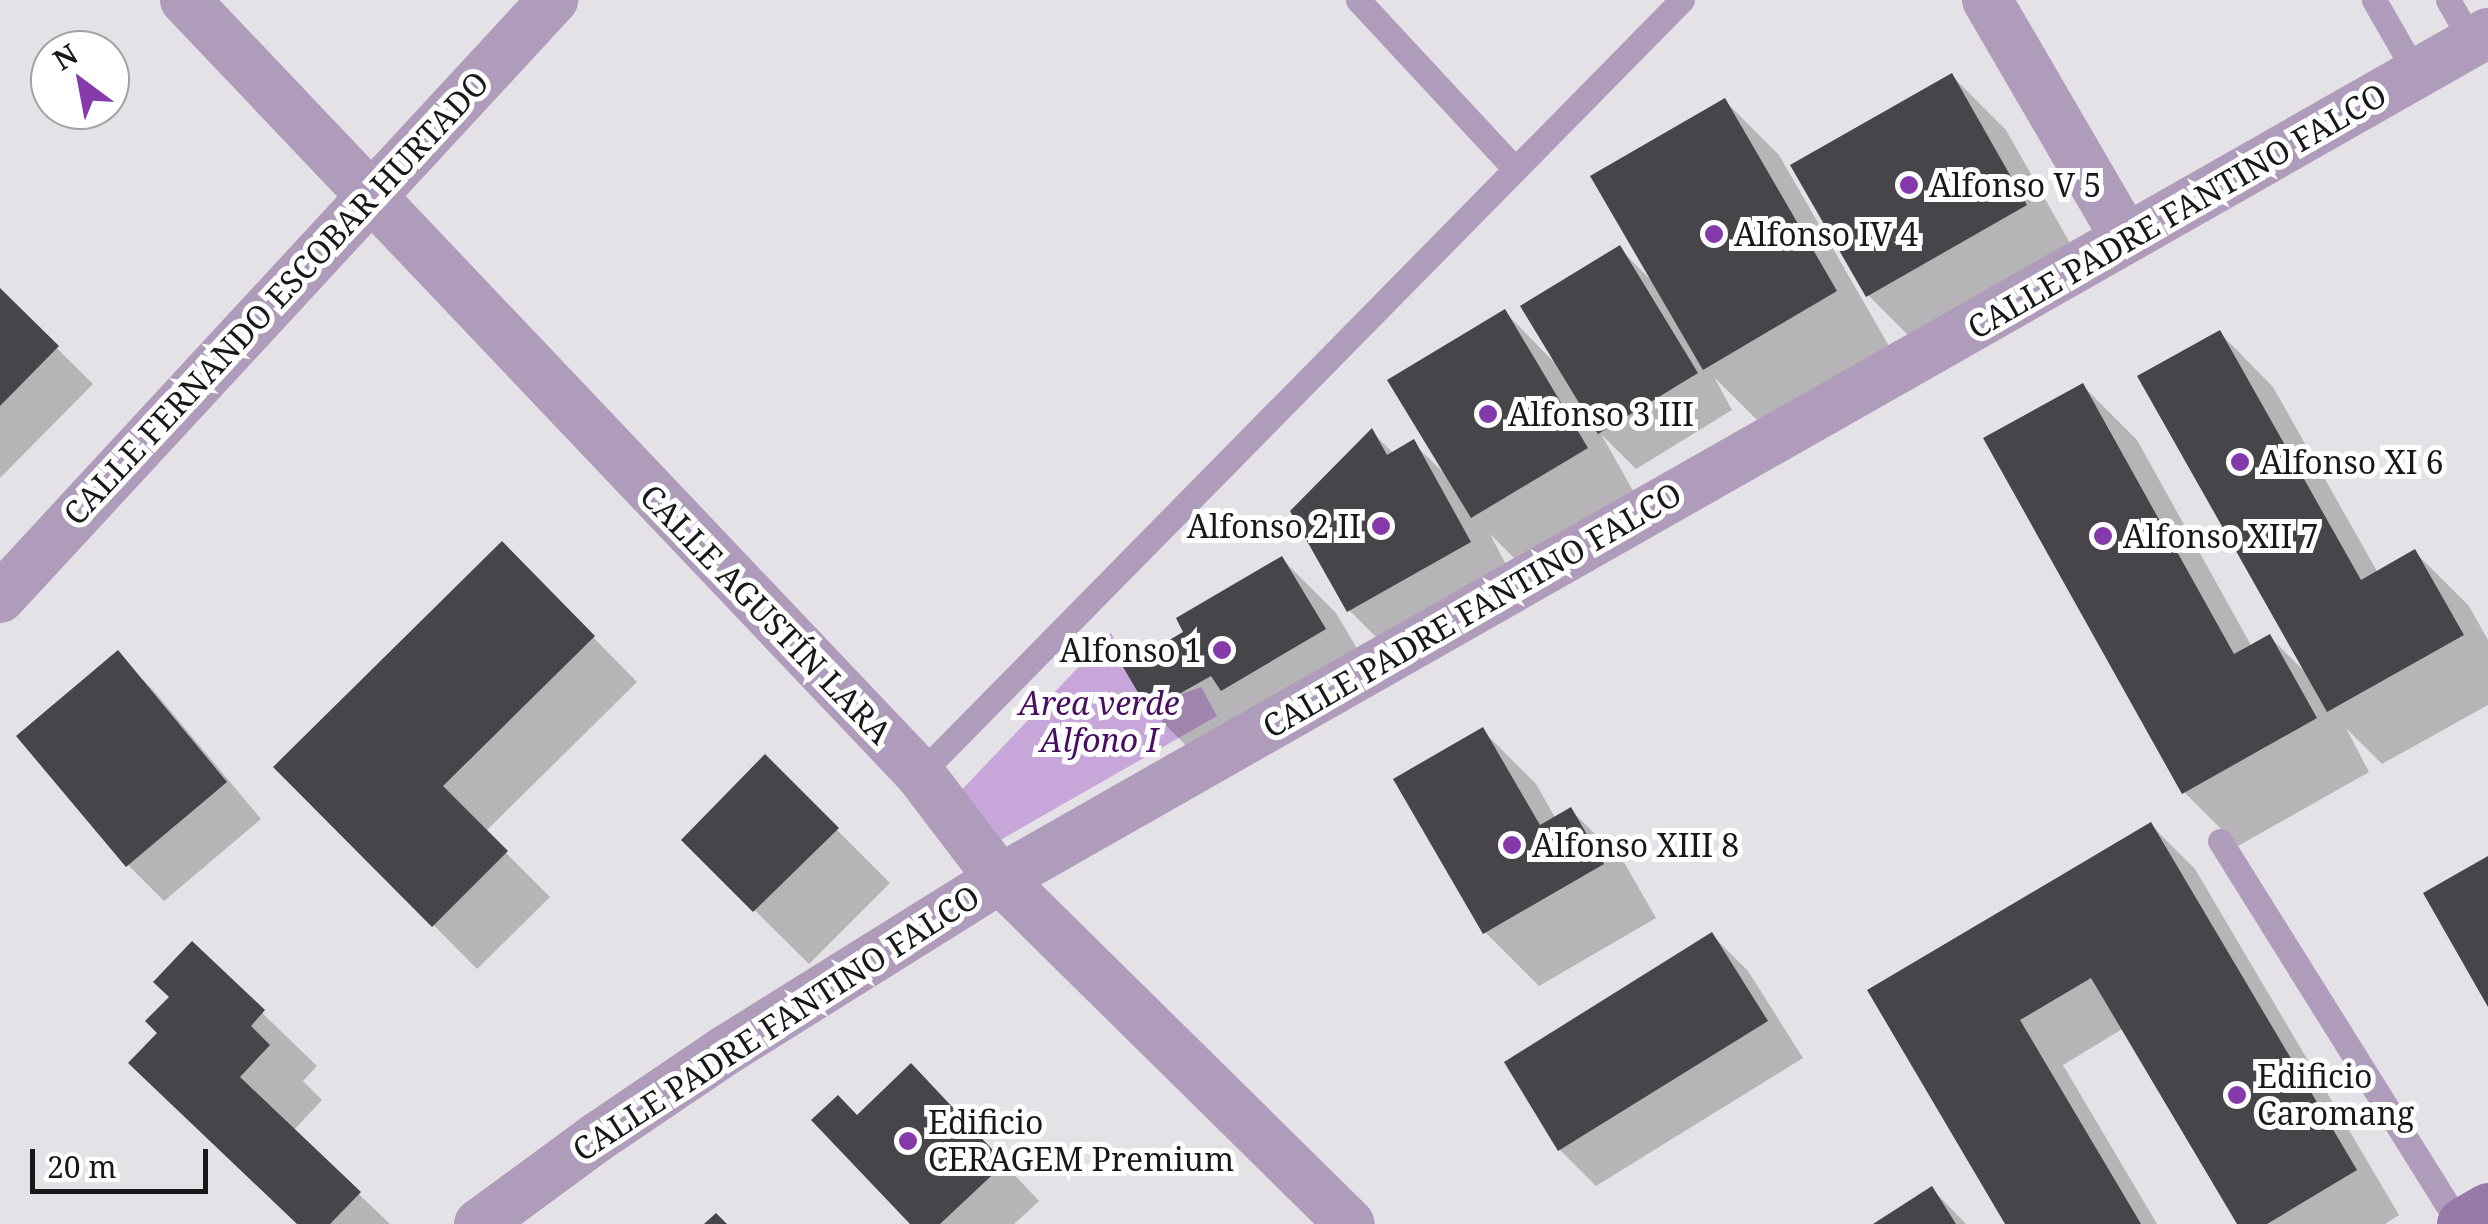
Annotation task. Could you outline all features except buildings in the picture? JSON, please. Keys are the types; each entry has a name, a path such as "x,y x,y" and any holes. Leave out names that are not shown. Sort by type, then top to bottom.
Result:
{"street":[{"name":"CALLE AGUSTÍN LARA","path":"185,0 920,774 1000,878 1350,1224"},
{"name":"CALLE FERNANDO ESCOBAR HURTADO","path":"0,598 367,196 553,0"},
{"path":"1988,0 2126,239"},
{"name":"CALLE PADRE FANTINO FALCO","path":"480,1224 694,1072 1000,878 2417,75 2469,25"},
{"path":"2462,1224 2488,1210"}],"lane":[{"path":"1358,0 1515,169"},
{"path":"920,774 1682,0"},
{"path":"2374,0 2417,75"},
{"path":"2220,841 2462,1224"}],"green space":[{"name":"Area verde Alfono I","path":"1111,633 1149,706 1201,687 1217,716 997,842 954,798"}],"place":[{"name":"Alfonso V 5","path":"1909,185"},
{"name":"Alfonso IV 4","path":"1714,234"},
{"name":"Alfonso 3 III","path":"1488,414"},
{"name":"Alfonso XI 6","path":"2240,462"},
{"name":"Alfonso 2 II","path":"1381,526"},
{"name":"Alfonso XII 7","path":"2103,536"},
{"name":"Alfonso 1","path":"1222,650"},
{"name":"Alfonso XIII 8","path":"1512,845"},
{"name":"Edificio Caromang","path":"2237,1095"},
{"name":"Edificio CERAGEM Premium","path":"908,1141"}]}
